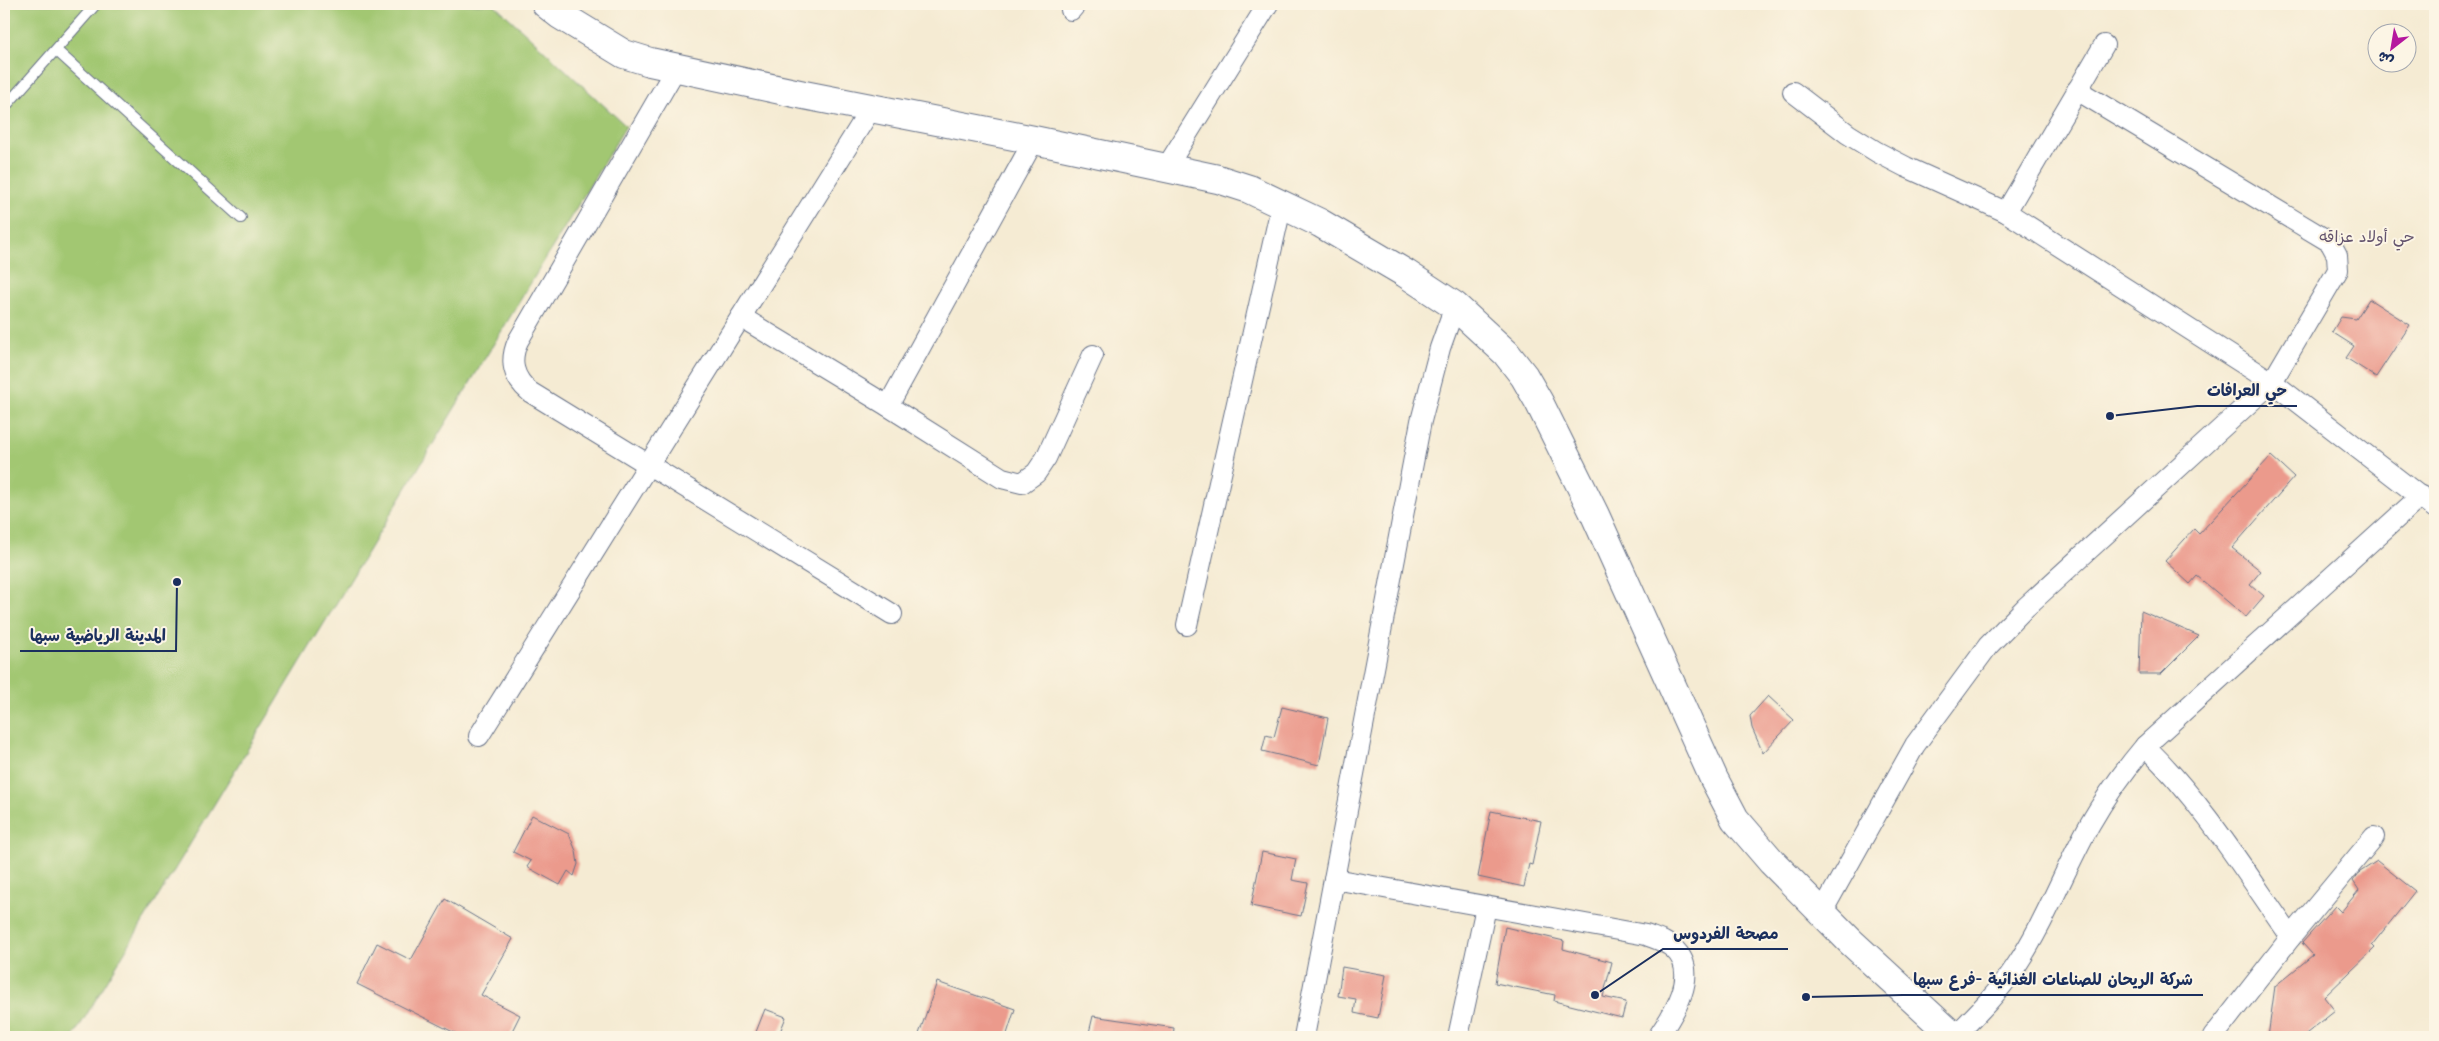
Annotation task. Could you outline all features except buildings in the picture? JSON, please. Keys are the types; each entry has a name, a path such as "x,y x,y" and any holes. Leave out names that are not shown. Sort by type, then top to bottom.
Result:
{"street":[{"path":"546,4 560,15 624,54 676,68 1218,178 1249,188 1320,222 1405,273 1454,306 1506,353 1528,382 1595,515 1714,779 1735,819 1772,862 1822,912 1954,1037 1990,1001 2016,966 2042,920 2089,825 2110,790 2145,746 2428,502 2272,382 2006,212 1877,152 1834,124 1794,92"},
{"path":"1166,168 1268,4"},
{"path":"2006,212 2104,45"},
{"path":"676,68 518,341 513,360 517,379 530,392 892,614"},
{"path":"1822,912 1915,745 1988,646 2026,608 2272,382 2335,276 2339,262 2335,248 2324,238 2077,90"},
{"path":"479,736 872,108"},
{"path":"888,406 1034,140"},
{"path":"1187,625 1282,203"},
{"path":"1304,1037 1421,421 1437,356 1454,306"},
{"path":"742,318 888,406 1002,478 1022,483 1036,473 1046,458 1093,355"},
{"path":"2145,746 2199,804 2291,937"},
{"path":"2213,1037 2291,937 2374,837"},
{"path":"1334,879 1646,935 1664,942 1683,959 1686,975 1681,996 1670,1020 1658,1037"},
{"path":"1458,1037 1486,907"}],"lane":[{"path":"4,108 57,51 96,4"},
{"path":"57,51 241,218"}],"green space":[{"path":"4,4 494,4 626,126 73,1037 4,1037"}],"place":[{"name":"حي العرافات","path":"2110,416"},
{"name":"المدينة الرياضية سبها","path":"177,582"},
{"name":"مصحة الفردوس","path":"1595,995"},
{"name":"شركة الريحان للصناعات الغذائية -فرع سبها","path":"1806,997"}],"district":[{"name":"حي أولاد عزاقه","path":"2367,236"}]}
